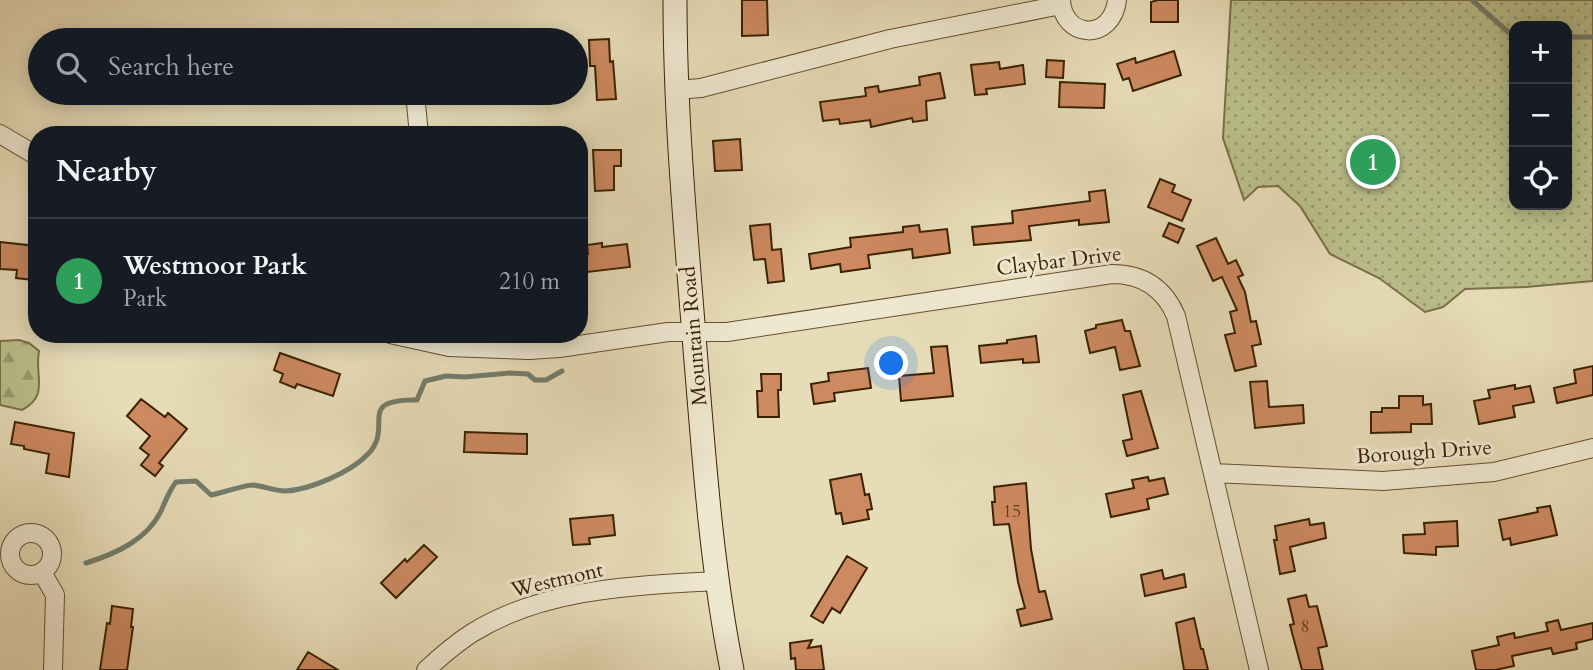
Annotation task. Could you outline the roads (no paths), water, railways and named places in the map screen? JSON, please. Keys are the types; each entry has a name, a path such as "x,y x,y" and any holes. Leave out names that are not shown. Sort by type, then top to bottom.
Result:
{"main road":[{"name":"Mountain Road","path":"675,0 677,90 694,332 716,580 732,670"}],"street":[{"path":"677,90 701,88 890,38 1061,2 1063,14 1069,22 1077,28 1094,30 1111,21 1116,13 1118,0"},
{"path":"416,105 418,126"},
{"path":"0,134 28,151"},
{"name":"Claybar Drive","path":"472,343 529,350 668,332 727,332 1112,274 1138,276 1160,291 1176,316 1259,670"},
{"name":"Borough Drive","path":"1214,473 1383,481 1494,472 1593,448"},
{"path":"43,572 55,596 53,670"},
{"name":"Westmont","path":"426,670 471,634 506,615 541,602 618,588 716,580"}],"waterway":[{"path":"1472,0 1509,33"},
{"path":"1572,37 1593,37"},
{"path":"86,563 119,550 139,538 155,521 176,482 196,481 211,495 253,485 281,491 295,490 318,484 341,473 361,461 375,444 381,410 387,404 417,400 425,381 446,376 510,373 528,374 535,380 546,380 562,371"}],"place":[{"name":"Westmoor Park","path":"1373,162"}]}
